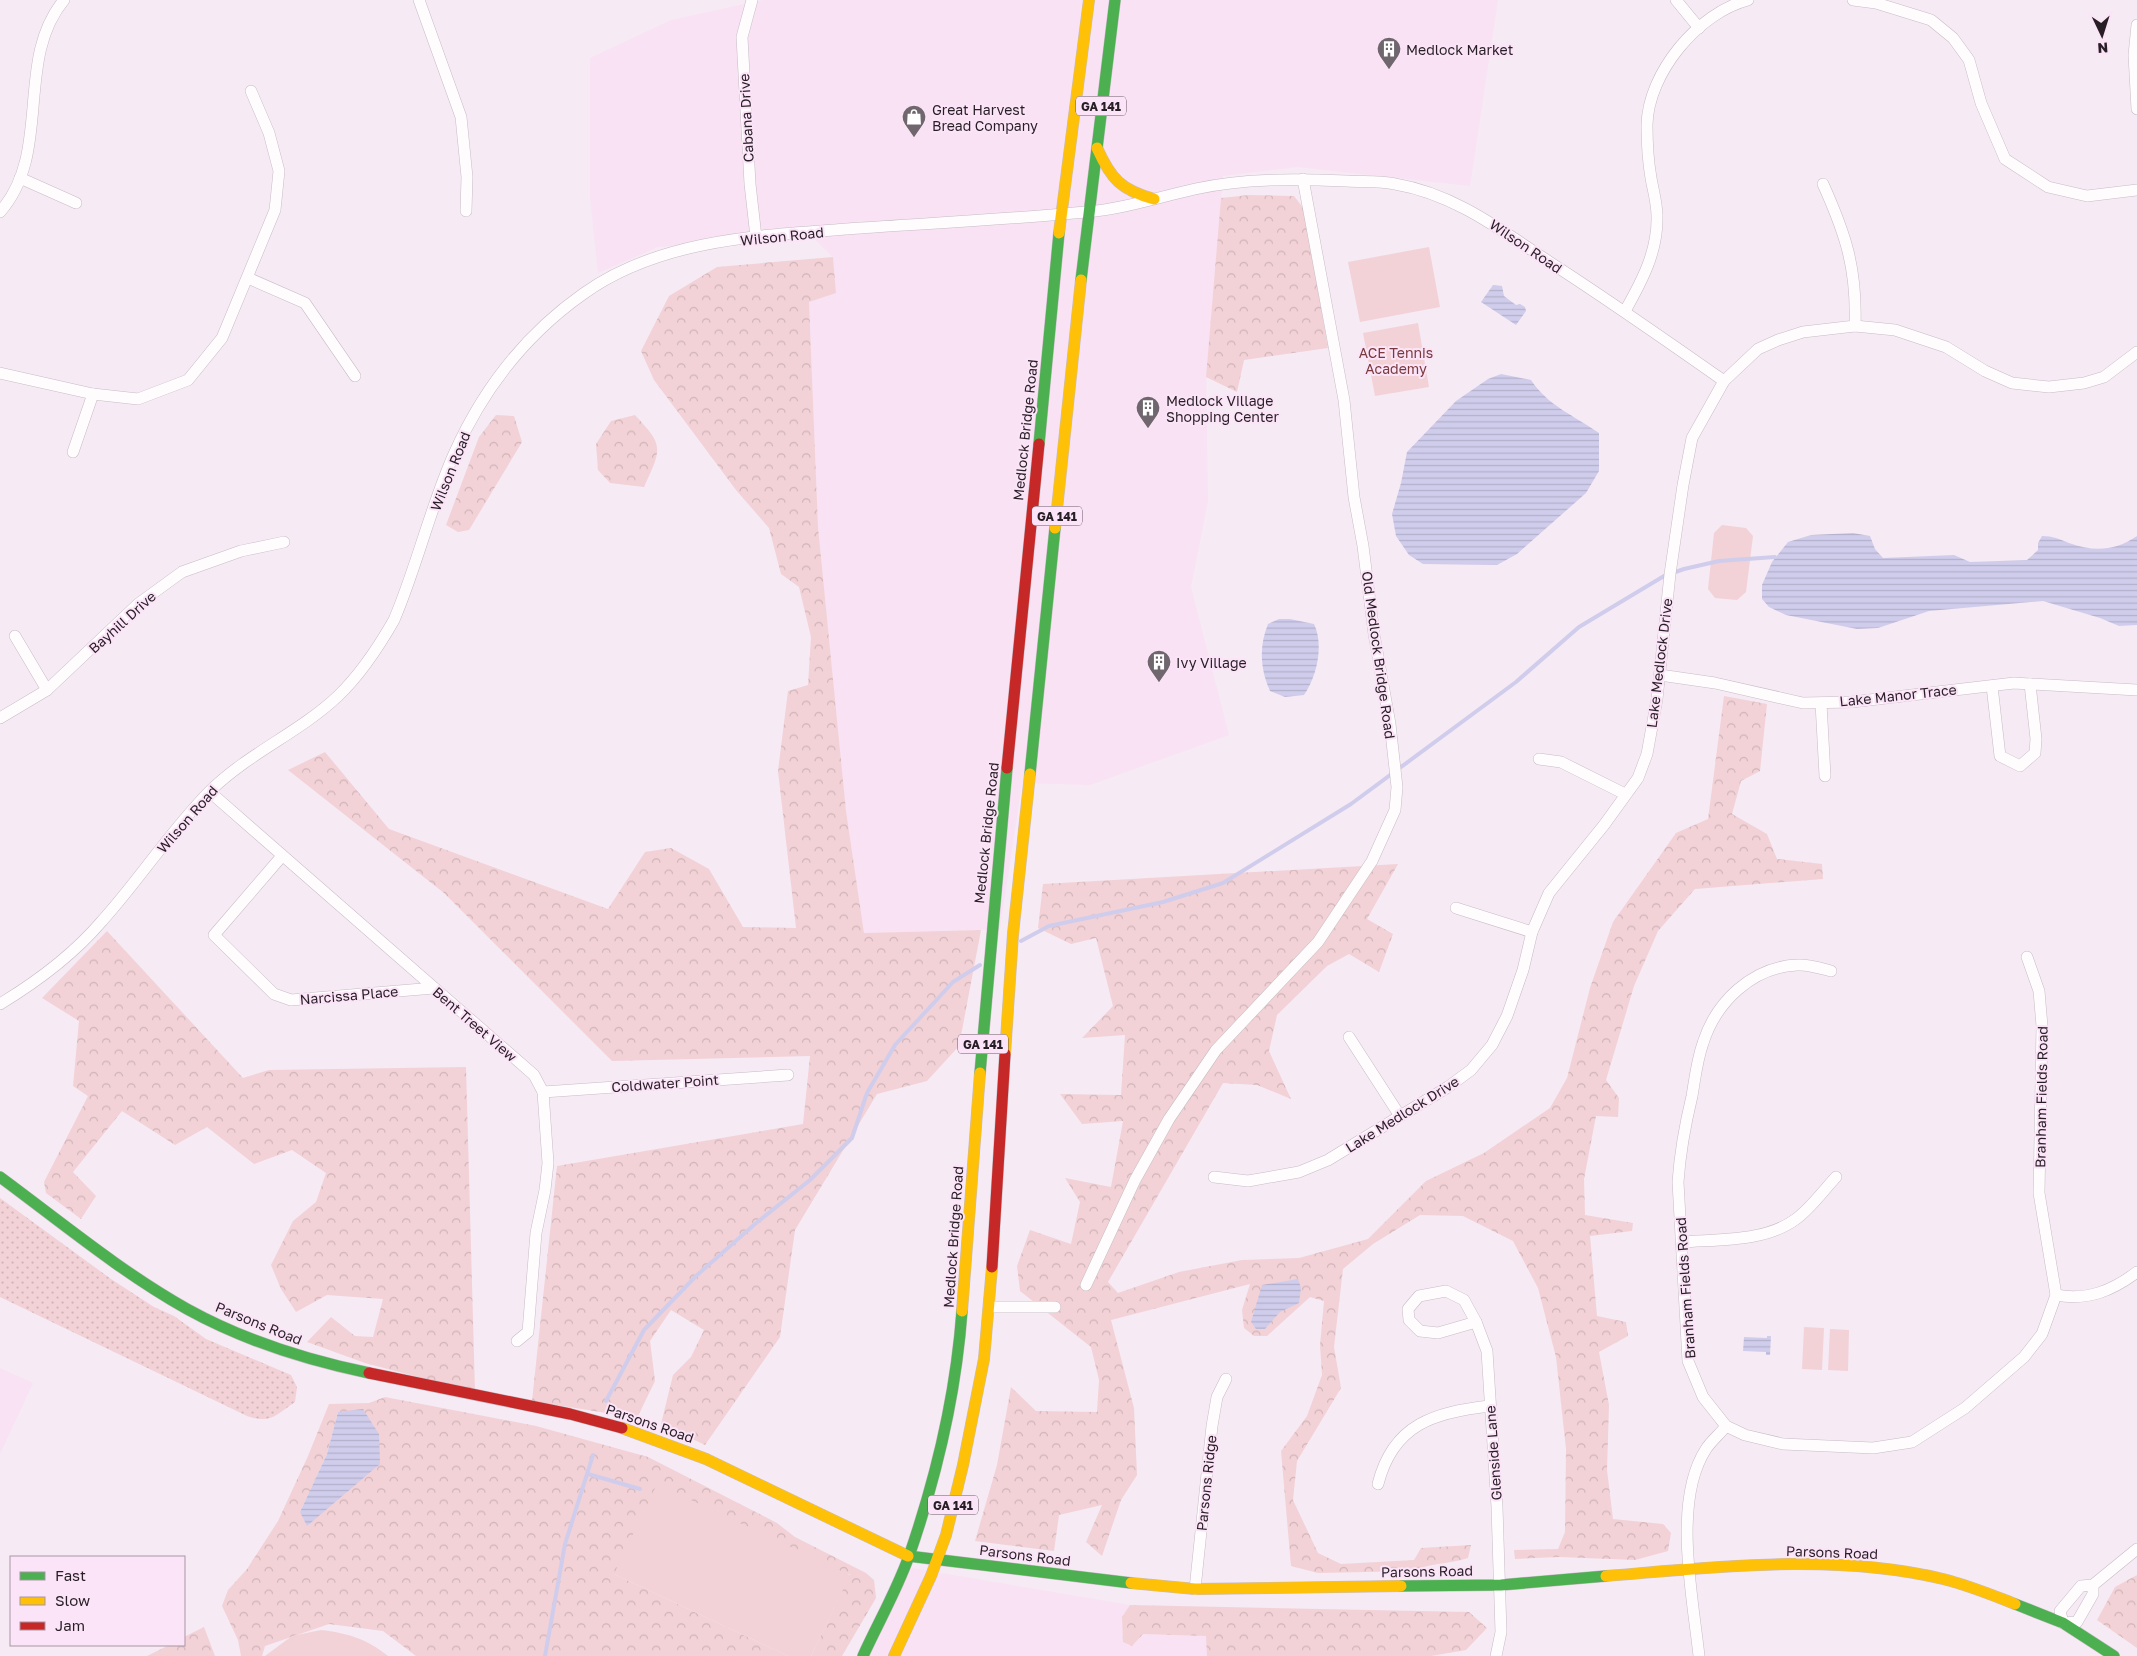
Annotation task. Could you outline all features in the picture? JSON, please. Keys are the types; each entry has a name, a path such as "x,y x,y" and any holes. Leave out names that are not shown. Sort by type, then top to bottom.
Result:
{"main road":[{"name":"Medlock Bridge Road","path":"863,1656 909,1557 944,1438 959,1353 990,940 1061,214 1089,0"},
{"name":"GA 141","path":"894,1656 938,1560 963,1465 984,1360 1013,934 1088,212 1115,0"},
{"path":"1096,146 1108,173 1122,188 1154,199"},
{"name":"Parsons Road","path":"0,1177 146,1284 187,1309 231,1331 277,1349 320,1362 570,1414 634,1431 706,1459 909,1557 1195,1589 1501,1585 1690,1569 1821,1565 1895,1570 1980,1590 2063,1623 2114,1656"}],"street":[{"path":"0,212 20,178 28,153 39,52 52,15 64,0"},
{"path":"420,0 461,117 467,177 466,211"},
{"name":"Cabana Drive","path":"752,0 742,37 750,175 756,237"},
{"path":"1676,0 1699,28"},
{"path":"1625,311 1652,256 1657,215 1650,173 1647,124 1655,86 1669,60 1699,28 1720,13 1748,0"},
{"path":"1853,0 1876,3 1932,20 1953,38 1969,60 1981,103 2005,159 2048,187 2088,196 2137,190"},
{"path":"2137,25 2134,55 2137,109"},
{"path":"0,373 93,394 138,399 188,380 222,338 275,210 279,171 269,133 251,91"},
{"path":"20,178 76,203"},
{"path":"1061,214 1112,210 1216,185 1303,179"},
{"name":"Wilson Road","path":"1303,179 1395,184 1439,196 1483,218 1625,311 1724,381"},
{"name":"Old Medlock Bridge Road","path":"1086,1285 1135,1180 1169,1119 1216,1050 1318,942 1372,860 1395,810 1396,787 1390,724 1374,634 1363,546 1354,497 1344,400 1303,179"},
{"path":"1823,184 1849,250 1855,280 1855,326"},
{"name":"Wilson Road","path":"0,1004 55,967 80,945 103,921 221,780 338,696 360,673 380,645 404,597 453,456 490,385 522,348 584,293 632,267 666,254 756,237 1061,214"},
{"path":"248,278 305,304 355,376"},
{"name":"Lake Medlock Drive","path":"1214,1177 1248,1181 1299,1172 1328,1160 1448,1087 1471,1070 1492,1045 1507,1016 1523,970 1532,932 1550,893 1604,825 1638,778 1647,754 1660,675 1670,574 1692,438 1724,381 1758,350 1778,340 1803,332 1855,326 1895,330 1916,335 1946,347 1985,371 2012,383 2048,387 2084,383 2104,377 2137,352"},
{"path":"73,452 93,394"},
{"name":"Bayhill Drive","path":"0,718 47,690 138,604 182,572 241,550 284,542"},
{"path":"15,636 47,690"},
{"name":"Lake Manor Trace","path":"1660,675 1716,683 1803,703 1821,703 2030,684 2137,690"},
{"path":"1992,686 2000,756 2020,766 2035,753 2036,739 2030,684"},
{"path":"1821,703 1824,776"},
{"path":"1539,759 1561,762 1625,794"},
{"name":"Bent Treet View","path":"210,792 534,1075 543,1092 548,1162 536,1233 528,1332 517,1341"},
{"name":"Narcissa Place","path":"282,856 214,936 274,994 291,1000 434,988"},
{"path":"1456,908 1532,932"},
{"name":"Branham Fields Road","path":"1831,971 1798,965 1766,972 1736,991 1713,1018 1702,1044 1680,1153 1678,1182 1688,1361 1703,1396 1726,1426 1745,1435 1783,1444 1873,1448 1912,1442 1965,1408 2024,1357 2042,1334 2056,1295 2040,1193 2042,1026 2039,991 2027,957"},
{"path":"1349,1037 1400,1116"},
{"name":"Coldwater Point","path":"543,1092 788,1075"},
{"path":"1682,1242 1753,1236 1779,1230 1797,1219 1836,1177"},
{"path":"2056,1295 2070,1298 2102,1294 2137,1272"},
{"name":"Glenside Lane","path":"1476,1322 1438,1333 1420,1332 1409,1320 1408,1310 1419,1296 1446,1291 1464,1300 1476,1322 1487,1351 1501,1585 1502,1632 1496,1656"},
{"path":"989,1307 1034,1305 1055,1307"},
{"name":"Parsons Ridge","path":"1195,1589 1212,1426 1217,1397 1226,1379"},
{"path":"1378,1484 1383,1464 1396,1442 1410,1431 1433,1416 1456,1410 1490,1406"},
{"path":"1699,1656 1686,1515 1696,1473 1706,1450 1726,1426"},
{"path":"2093,1585 2093,1594 2077,1622 2063,1623 2060,1611 2081,1586 2093,1585 2137,1549"}],"shaded area":[{"path":"763,0 1498,0 1470,186 1298,167 1223,176 1206,377 1208,501 1191,587 1229,735 1090,785 1022,783 1000,929 864,933 846,811 818,527 809,302 836,293 833,257 802,227 742,241 658,247 598,273 590,198 590,58 671,20"},
{"path":"1493,285 1502,286 1504,296 1516,305 1520,304 1525,307 1526,311 1516,325 1481,302"},
{"path":"1501,374 1531,380 1545,397 1599,433 1599,471 1586,493 1517,554 1497,565 1423,564 1409,555 1396,536 1392,514 1407,452 1456,401 1488,379"},
{"path":"1853,533 1870,536 1875,549 1883,558 1954,555 1970,562 2027,560 2038,550 2038,543 2042,536 2053,537 2087,548 2104,549 2121,545 2137,536 2137,625 2119,626 2100,618 2043,601 1929,611 1878,628 1857,629 1786,615 1769,607 1762,599 1762,585 1772,562 1788,542 1811,535"},
{"path":"1279,619 1290,619 1314,624 1317,632 1319,651 1316,670 1304,695 1285,697 1270,691 1264,674 1262,649 1265,632 1268,624"},
{"path":"1298,1279 1301,1288 1299,1303 1280,1312 1265,1329 1256,1329 1251,1322 1262,1285"},
{"path":"1767,1336 1771,1336 1770,1355 1766,1355 1766,1352 1743,1351 1744,1337 1767,1338"},
{"path":"0,1368 33,1383 0,1454"},
{"path":"363,1409 379,1434 380,1464 307,1526 300,1512 327,1454 338,1412"},
{"path":"912,1568 1130,1605 1122,1617 1123,1642 1132,1646 1143,1634 1207,1636 1207,1656 861,1656"}],"green space":[{"path":"1249,195 1294,196 1304,209 1328,348 1244,360 1237,392 1206,377 1221,198"},
{"path":"1429,247 1440,307 1360,322 1348,262"},
{"path":"833,257 836,293 809,302 818,527 846,811 864,933 981,930 959,1046 927,1081 877,1094 795,1230 780,1337 705,1445 661,1424 673,1375 691,1357 704,1330 671,1310 650,1341 655,1381 637,1418 532,1401 557,1166 803,1124 810,1056 612,1061 444,893 288,770 325,752 389,829 608,909 645,852 671,848 709,869 743,927 796,928 778,771 788,691 808,685 811,637 799,587 781,574 769,528 736,490 654,380 641,351 669,296 717,267"},
{"name":"ACE Tennis Academy","path":"1418,323 1429,387 1375,396 1363,333"},
{"path":"496,415 514,416 522,442 469,530 458,532 446,525 479,437"},
{"path":"635,415 651,434 657,448 654,464 644,487 610,483 598,470 596,444 611,421"},
{"path":"1722,525 1746,528 1753,536 1746,592 1737,600 1715,598 1708,589 1714,533"},
{"path":"1724,696 1767,704 1760,771 1741,781 1732,814 1767,834 1777,859 1822,864 1823,879 1695,889 1658,931 1634,986 1606,1080 1619,1098 1618,1117 1596,1116 1584,1179 1585,1215 1633,1223 1632,1231 1590,1236 1597,1316 1626,1322 1628,1336 1599,1352 1609,1405 1607,1470 1613,1519 1663,1524 1671,1533 1668,1551 1635,1560 1559,1557 1515,1559 1514,1550 1558,1549 1565,1532 1566,1449 1556,1357 1538,1288 1513,1241 1463,1216 1420,1215 1373,1244 1343,1269 1334,1347 1341,1388 1297,1461 1293,1500 1318,1553 1341,1564 1414,1560 1421,1548 1471,1545 1468,1558 1426,1566 1412,1571 1318,1573 1291,1566 1281,1451 1307,1416 1322,1375 1320,1345 1324,1301 1310,1297 1267,1336 1254,1336 1244,1328 1242,1310 1250,1284 1111,1320 1134,1408 1137,1475 1121,1500 1102,1556 1086,1542 1102,1505 1059,1515 1054,1551 975,1541 997,1465 1011,1387 1036,1411 1097,1412 1099,1380 1091,1347 1020,1291 1017,1266 1030,1230 1071,1244 1080,1202 1065,1178 1111,1187 1123,1121 1082,1124 1060,1094 1121,1095 1125,1035 1082,1038 1113,1006 1096,938 1071,944 1038,928 1043,884 1398,864 1367,919 1393,934 1379,972 1349,954 1327,966 1277,1015 1269,1051 1291,1099 1257,1085 1223,1083 1108,1282 1118,1293 1179,1272 1242,1260 1299,1258 1368,1239 1426,1181 1484,1153 1550,1108 1567,1078 1590,988 1613,922 1676,833 1708,819"},
{"path":"107,931 243,1078 269,1070 466,1067 475,1392 365,1363 307,1342 331,1317 355,1336 373,1337 383,1299 327,1295 296,1312 281,1289 271,1265 293,1221 316,1202 326,1173 292,1150 254,1164 207,1127 175,1145 122,1111 73,1172 96,1196 81,1219 46,1193 44,1182 88,1096 73,1086 79,1021 42,998"},
{"path":"0,1198 111,1279 154,1307 174,1316 206,1339 291,1375 297,1387 295,1402 268,1419 247,1416 0,1297"},
{"path":"1804,1327 1824,1328 1822,1370 1802,1369"},
{"path":"1830,1329 1849,1330 1848,1371 1828,1370"},
{"path":"385,1397 536,1426 648,1457 777,1523 795,1537 866,1573 874,1580 876,1598 842,1656 811,1656 850,1574 614,1574 788,1656 416,1656 383,1631 329,1624 265,1646 262,1656 241,1656 238,1640 222,1606 228,1590 247,1569 278,1521 308,1456 329,1404 369,1403","holes":["338,1412 347,1492 300,1512 327,1454"]},
{"path":"657,1484 850,1575 811,1656 788,1656 614,1574"},
{"path":"2137,1575 2137,1648 2097,1620 2115,1587"},
{"path":"1130,1605 1469,1612 1487,1628 1466,1650 1431,1656 1207,1656 1206,1636 1143,1634 1132,1646 1123,1642 1122,1617"},
{"path":"204,1627 215,1656 147,1656 167,1646 185,1646 185,1636"},
{"path":"321,1630 356,1638 372,1645 388,1656 265,1656 292,1636"}],"waterway":[{"path":"1021,941 1049,926 1163,902 1223,883 1351,804 1516,682 1579,627 1664,576 1719,561 1775,557"},
{"path":"606,1401 644,1330 696,1276 755,1224 810,1180 852,1138 867,1093 895,1045 953,982 980,965"},
{"path":"545,1656 565,1544 593,1455"},
{"path":"588,1474 640,1489"}],"traffic: fast":[{"path":"1081,280 1115,0"},
{"path":"1039,444 1059,233"},
{"path":"1030,774 1055,528"},
{"path":"980,1073 1007,768"},
{"path":"0,1177 115,1263 187,1309 230,1330 275,1348 369,1373"},
{"path":"863,1656 904,1569 928,1496 950,1404 962,1311"},
{"path":"908,1556 1131,1583"},
{"path":"1401,1586 1501,1585 1606,1576"},
{"path":"2015,1604 2063,1623 2114,1656"}],"traffic: slow":[{"path":"1059,233 1089,0"},
{"path":"1097,148 1107,168 1118,182 1133,192 1154,199"},
{"path":"1055,528 1081,280"},
{"path":"1005,1054 1013,934 1030,774"},
{"path":"962,1311 980,1073"},
{"path":"894,1656 931,1576 946,1535 963,1465 984,1359 992,1267"},
{"path":"622,1428 706,1459 908,1556"},
{"path":"1606,1576 1775,1564 1860,1566 1902,1571 1943,1579 1971,1587 2015,1604"},
{"path":"1131,1583 1195,1589 1401,1586"}],"traffic: jam":[{"path":"1007,768 1039,444"},
{"path":"992,1267 1005,1054"},
{"path":"369,1373 570,1414 622,1428"}],"place":[{"name":"Medlock Market","path":"1389,70"},
{"name":"Great Harvest Bread Company","path":"914,138"},
{"name":"Medlock Village Shopping Center","path":"1148,429"},
{"name":"Ivy Village","path":"1159,683"}]}
